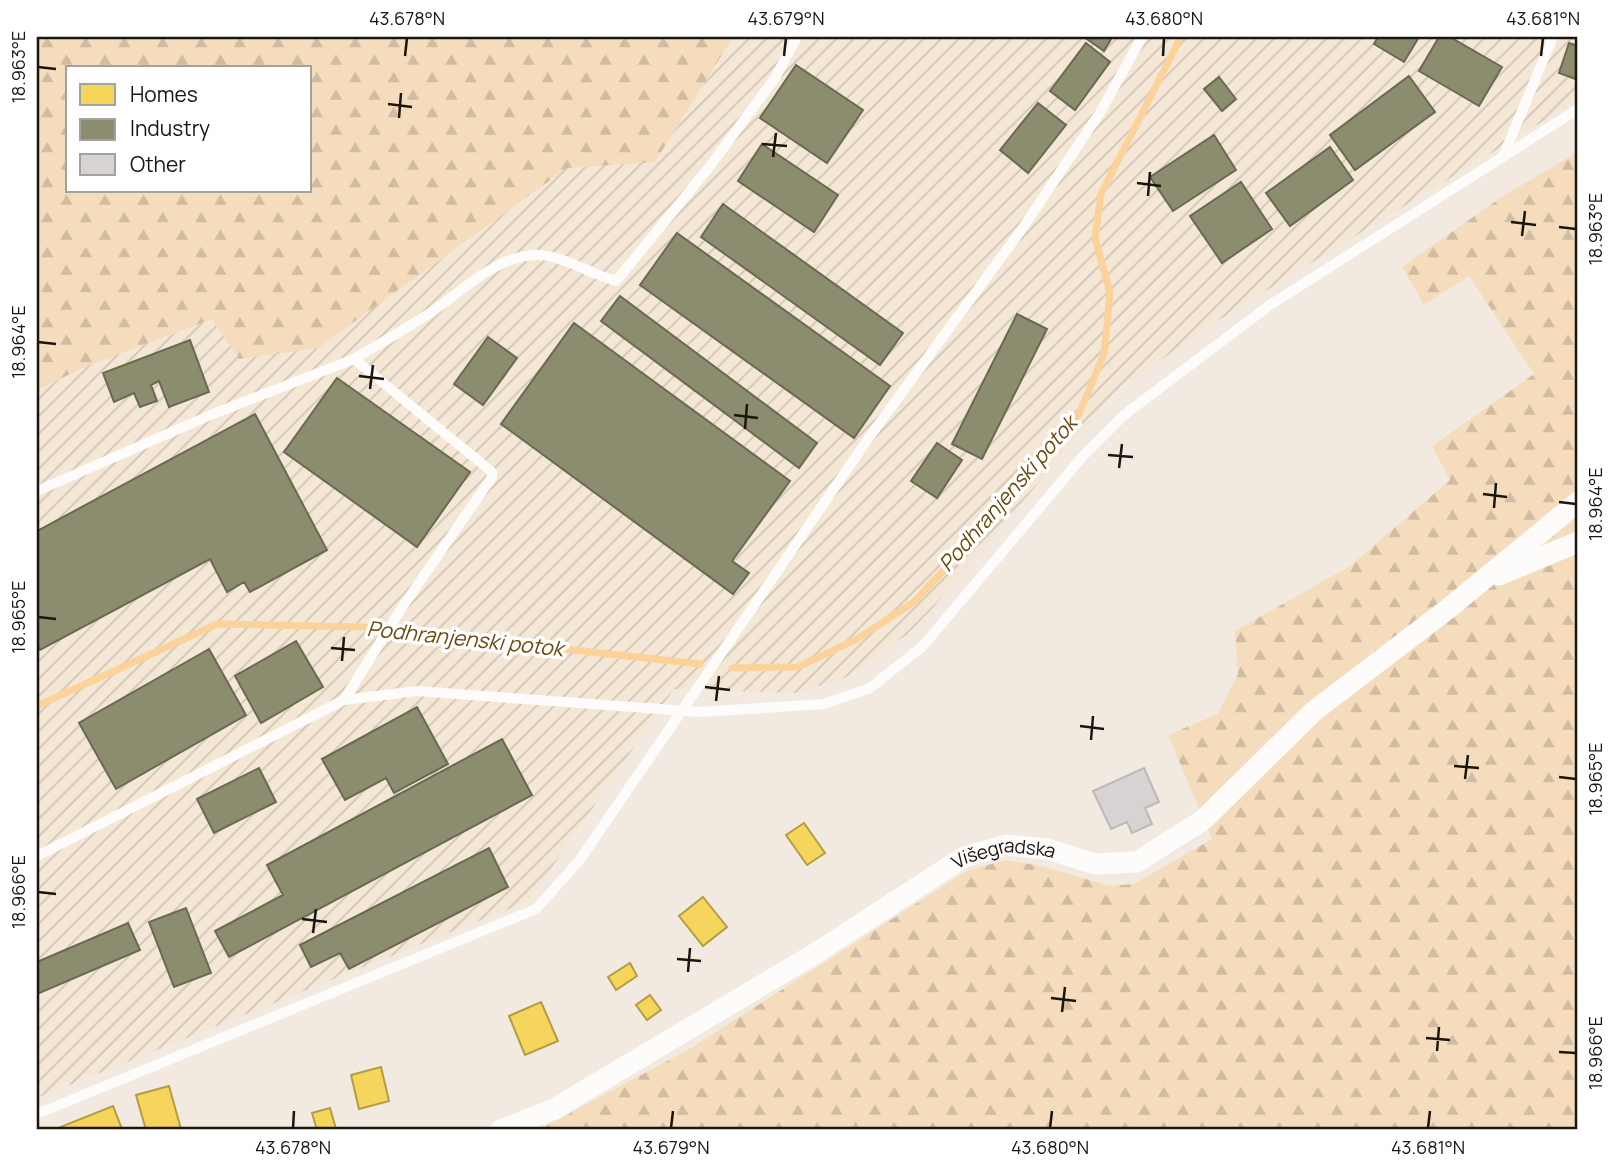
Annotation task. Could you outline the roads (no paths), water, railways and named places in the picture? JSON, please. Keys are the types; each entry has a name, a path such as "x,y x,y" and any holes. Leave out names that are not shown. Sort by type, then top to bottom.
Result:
{"street":[{"path":"1477,584 1578,502"},
{"path":"1477,584 1578,542"},
{"name":"Višegradska","path":"501,1130 554,1110 816,953 964,857 1006,845 1047,849 1095,864 1137,862 1203,820 1314,711 1477,584"}],"lane":[{"path":"37,491 213,414 354,359 428,314 497,265 525,256 561,260 588,273 616,281 707,170 775,78 797,37"},
{"path":"37,1114 537,909 579,861 870,436 1022,229 1101,111 1142,37"},
{"path":"1504,154 1553,37"},
{"path":"37,856 109,817 344,700 417,691 700,712 824,704 870,688 923,646 1056,487 1124,415 1270,306 1578,108"},
{"path":"344,700 401,609 492,477 492,472 354,359"}],"waterway":[{"name":"Podhranjenski potok","path":"732,668 798,667 857,639 914,602 976,536 1079,414 1104,354 1110,293 1095,238 1101,194 1181,37"},
{"name":"Podhranjenski potok","path":"37,706 217,624 364,627 700,664"}]}
